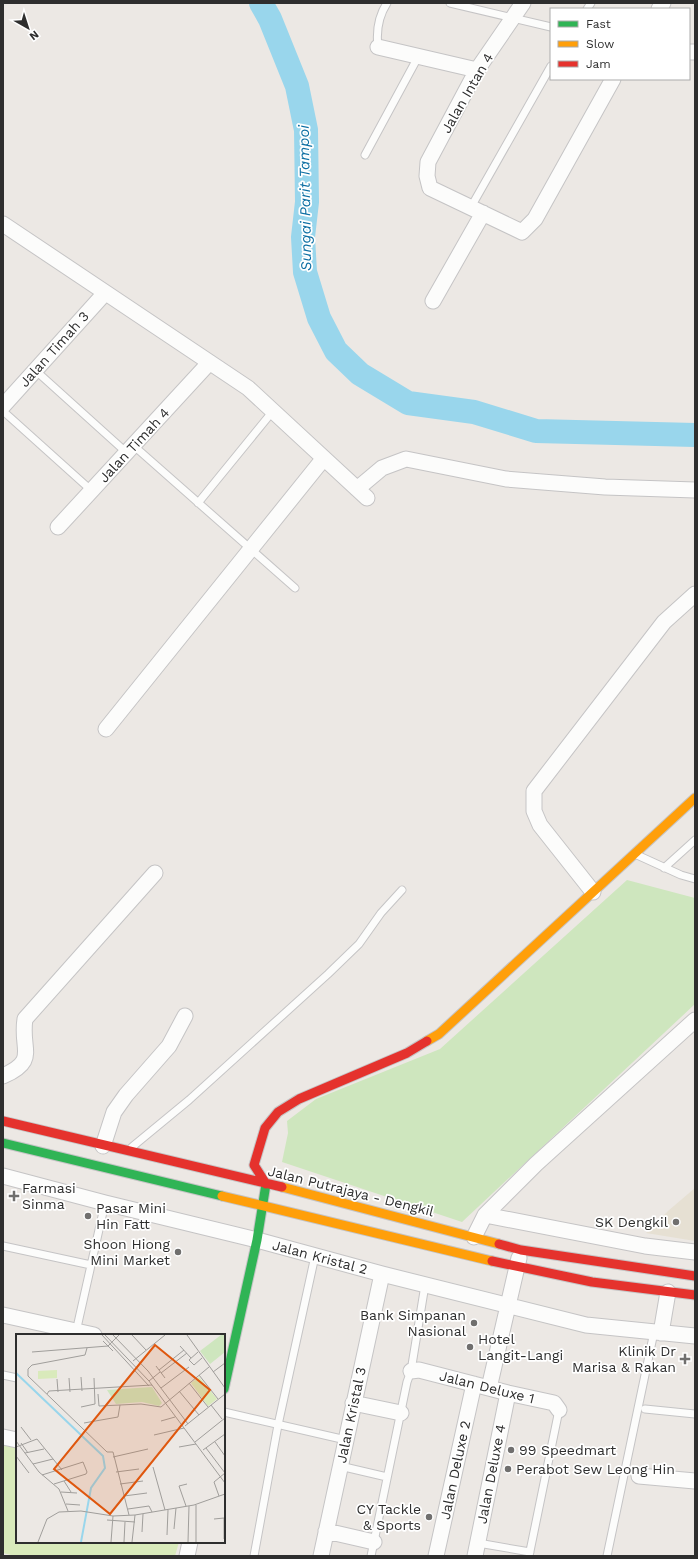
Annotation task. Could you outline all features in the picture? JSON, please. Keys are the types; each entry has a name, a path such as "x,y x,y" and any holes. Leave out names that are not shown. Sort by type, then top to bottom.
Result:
{"main road":[{"path":"225,1381 227,1364 257,1240 266,1184 254,1165 265,1128 278,1112 299,1099 407,1054 439,1034 695,798"},
{"name":"Jalan Putrajaya - Dengkil","path":"3,1121 266,1184 521,1250 695,1276"},
{"path":"3,1143 518,1267 592,1282 695,1295"}],"street":[{"name":"Jalan Intan 4","path":"477,210 430,188 427,176 428,162 477,70 523,3"},
{"path":"378,47 477,70"},
{"path":"433,301 477,210 522,232 535,220 612,80"},
{"path":"3,224 248,388 362,493 382,468 406,459 506,479 605,487 695,490"},
{"name":"Jalan Timah 3","path":"3,406 105,293"},
{"name":"Jalan Timah 4","path":"58,527 209,363"},
{"path":"106,729 324,458"},
{"path":"593,892 540,825 534,810 534,791 664,622 695,594"},
{"path":"3,1076 16,1070 24,1062 26,1051 23,1031 25,1019 155,873"},
{"path":"103,1146 114,1112 126,1094 169,1046 185,1016"},
{"path":"474,1237 486,1215 536,1164 695,1020"},
{"name":"Jalan Kristal 2","path":"3,1176 586,1325 695,1336"},
{"path":"486,1215 645,1246 695,1252"},
{"path":"489,1388 521,1250"},
{"name":"Jalan Kristal 3","path":"320,1556 382,1274"},
{"path":"657,1332 668,1292"},
{"path":"3,1315 76,1333"},
{"name":"Jalan Deluxe 1","path":"411,1370 419,1370 508,1393 554,1403 559,1410"},
{"name":"Jalan Deluxe 2","path":"436,1556 474,1384"},
{"name":"Jalan Deluxe 4","path":"476,1549 508,1393"},
{"path":"354,1403 401,1413"},
{"path":"3,1437 16,1440"},
{"path":"640,1476 695,1482"},
{"path":"326,1531 372,1549"},
{"path":"187,1556 190,1543"}],"lane":[{"path":"378,47 376,33 381,12 387,3"},
{"path":"450,3 550,27"},
{"path":"365,155 418,57"},
{"path":"477,210 550,68"},
{"path":"35,370 198,503 295,588"},
{"path":"3,410 92,491"},
{"path":"198,503 273,411"},
{"path":"664,868 695,840"},
{"path":"634,854 681,875 695,879"},
{"path":"127,1151 188,1100 328,974 359,944 382,913 402,890"},
{"path":"76,1333 104,1203"},
{"path":"3,1246 91,1265"},
{"path":"254,1556 278,1425 315,1256"},
{"path":"372,1549 411,1370 425,1285"},
{"path":"607,1556 657,1332"},
{"path":"3,1375 16,1378"},
{"path":"646,1408 695,1414"},
{"path":"476,1549 530,1554 559,1410"},
{"path":"225,1412 346,1440"},
{"path":"340,1466 387,1477"}],"shaded area":[{"name":"SK Dengkil","path":"695,1188 695,1241 646,1233 668,1211"}],"green space":[{"path":"627,880 695,898 695,1004 462,1222 282,1162 288,1133 287,1121 316,1099 440,1049"},
{"path":"3,1444 16,1448 16,1543 179,1543 175,1556 15,1556 3,1553"}],"waterway":[{"name":"Sungai Parit Tampoi","path":"261,3 270,19 297,86 306,130 307,202 303,237 305,272 319,318 336,351 360,374 408,403 474,412 536,431 695,435"}],"traffic: fast":[{"path":"3,1143 222,1196"},
{"path":"225,1384 257,1240 266,1184"}],"traffic: slow":[{"path":"427,1041 439,1034 695,798"},
{"path":"282,1187 499,1244"},
{"path":"222,1196 492,1261"}],"traffic: jam":[{"path":"266,1184 254,1165 265,1128 278,1112 299,1099 407,1053 427,1041"},
{"path":"3,1121 282,1187"},
{"path":"499,1244 521,1250 695,1276"},
{"path":"492,1261 592,1282 695,1295"}],"place":[{"name":"Farmasi Sinma","path":"14,1196"},
{"name":"Pasar Mini Hin Fatt","path":"88,1216"},
{"name":"SK Dengkil","path":"676,1222"},
{"name":"Shoon Hiong Mini Market","path":"178,1252"},
{"name":"Bank Simpanan Nasional","path":"474,1323"},
{"name":"Hotel Langit-Langi","path":"470,1347"},
{"name":"Klinik Dr Marisa & Rakan","path":"685,1359"},
{"name":"99 Speedmart","path":"511,1450"},
{"name":"Perabot Sew Leong Hin","path":"508,1469"},
{"name":"CY Tackle & Sports","path":"429,1517"}]}
